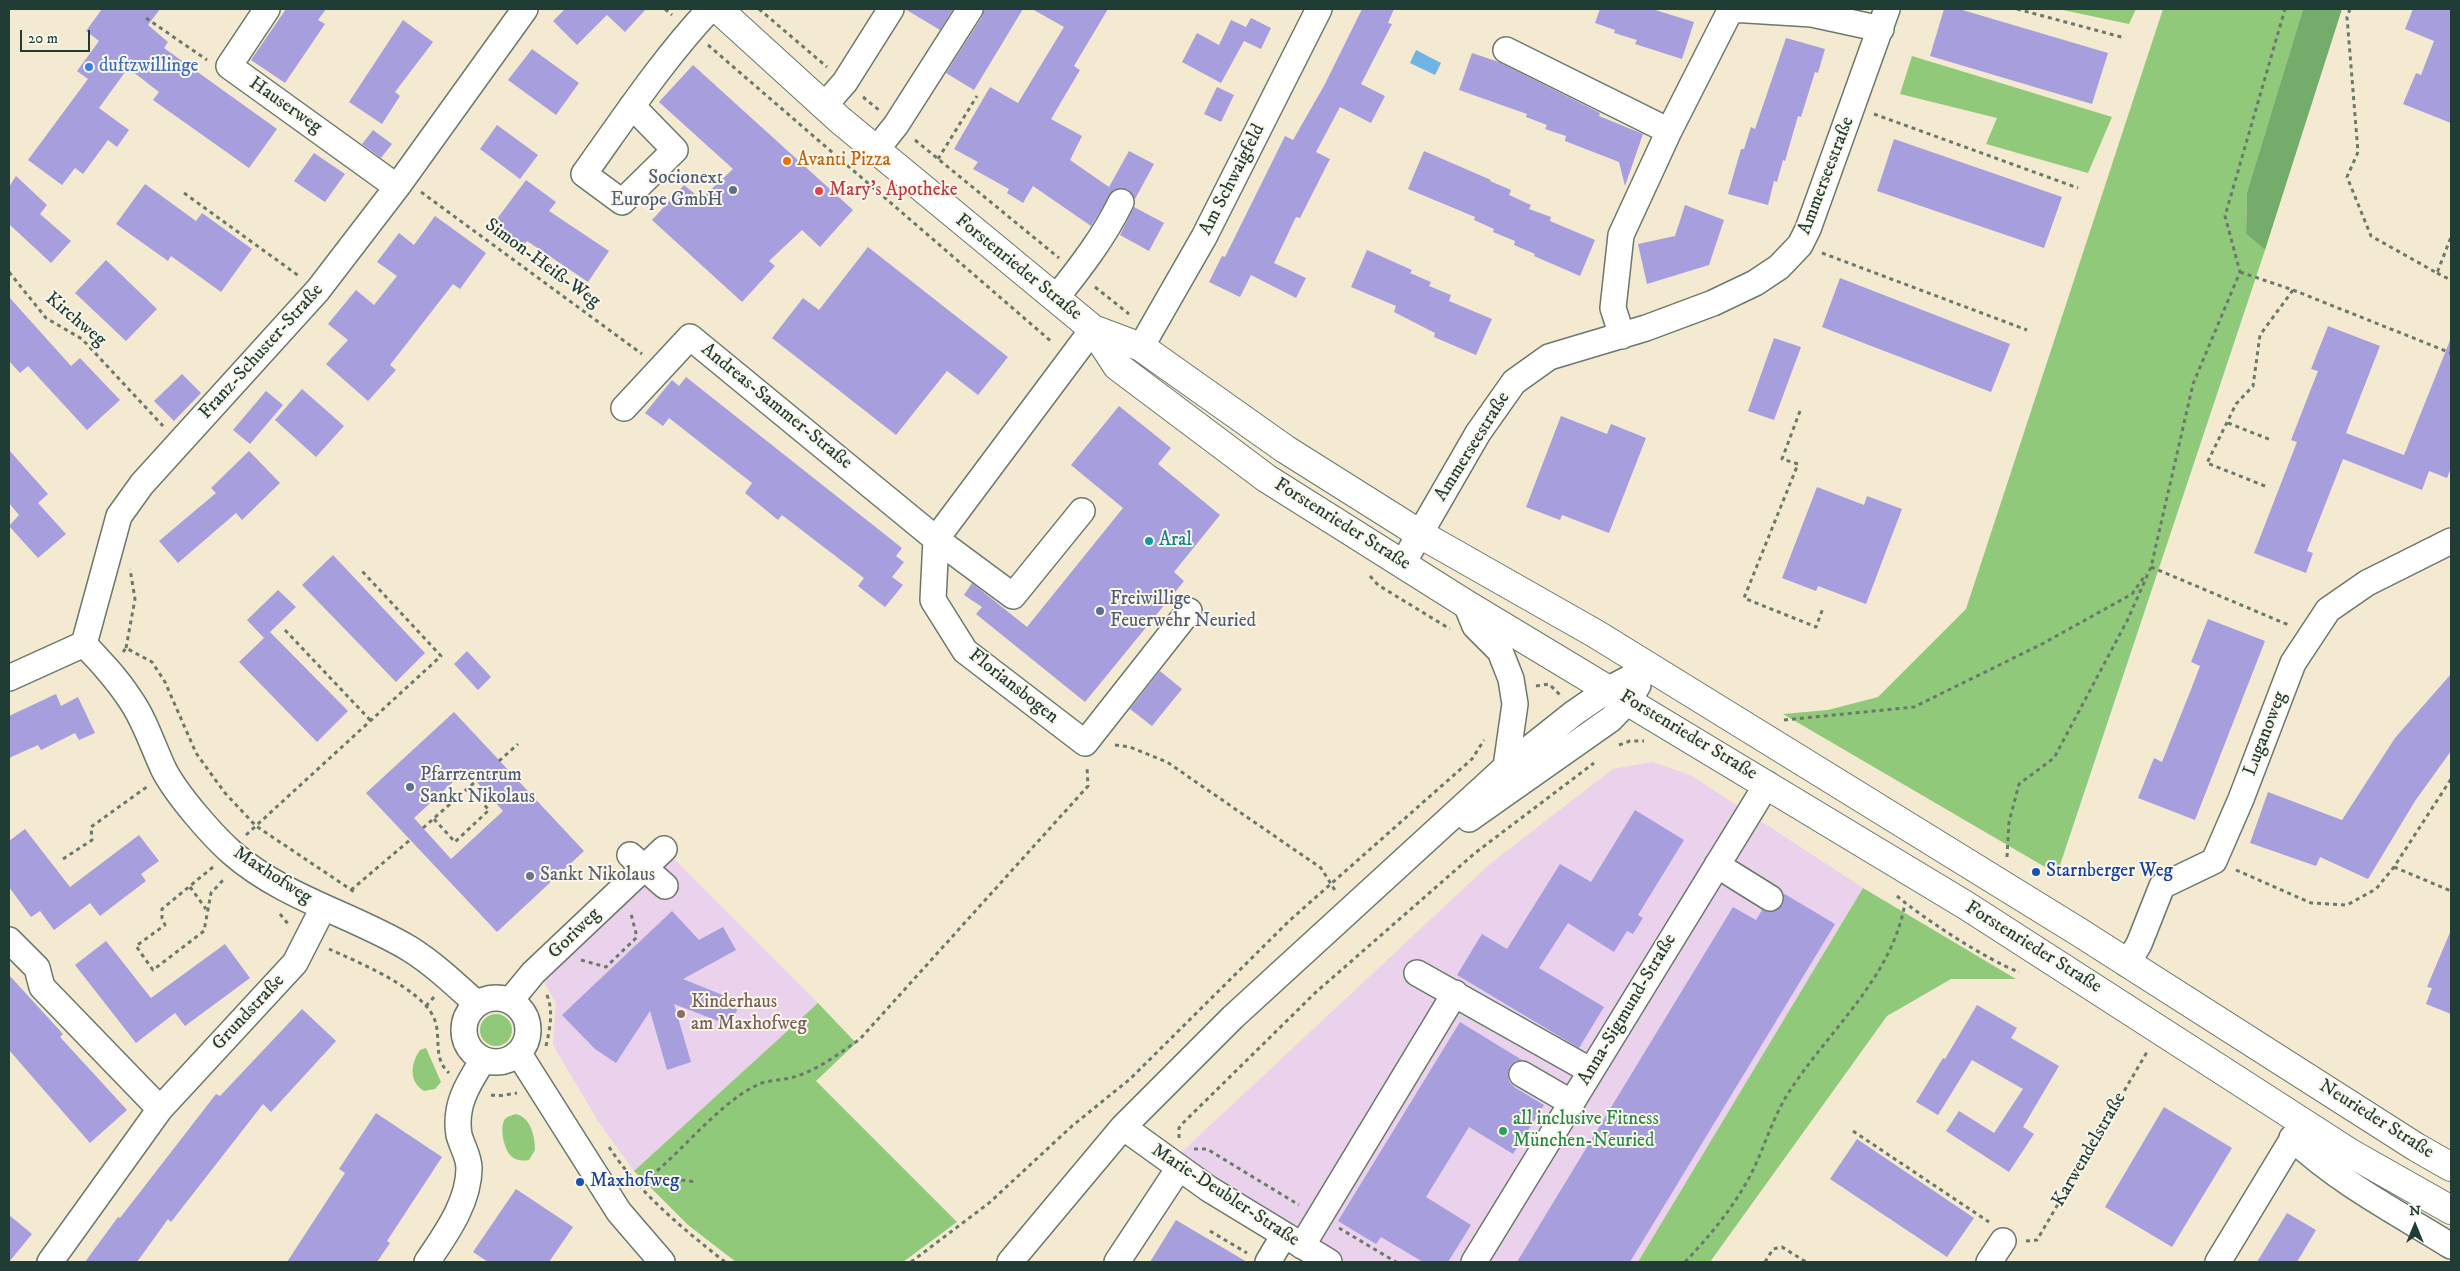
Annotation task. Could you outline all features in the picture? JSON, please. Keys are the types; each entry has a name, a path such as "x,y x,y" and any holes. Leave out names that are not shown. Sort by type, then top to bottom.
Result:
{"main road":[{"name":"Forstenrieder Straße","path":"718,9 824,106 1093,329 1117,366 1266,478 1466,604 1619,694 1975,911 2161,1031 2297,1130"},
{"name":"Forstenrieder Straße","path":"1093,329 1146,339 1286,449 1420,534 1596,634 2301,1073"},
{"name":"Neurieder Straße","path":"2301,1073 2451,1167"},
{"path":"2297,1130 2451,1210"}],"street":[{"name":"Hauserweg","path":"267,9 229,66 400,182"},
{"name":"Franz-Schuster-Straße","path":"84,644 119,516 142,484 318,290 400,182 525,9"},
{"path":"632,106 690,30 710,9"},
{"path":"824,106 845,82 891,9"},
{"path":"876,150 896,125 970,9"},
{"name":"Am Schwaigfeld","path":"1146,339 1204,237 1319,9"},
{"name":"Ammerseestraße","path":"1403,563 1478,434 1514,382 1549,357 1622,336 1713,303 1755,283 1779,267 1800,245 1808,229 1884,19 1730,9 1669,131 1621,235 1612,308 1622,336"},
{"path":"1506,50 1669,131"},
{"path":"1056,298 1110,224 1121,202"},
{"path":"1082,511 1013,596 936,539 1093,329"},
{"name":"Andreas-Sammer-Straße","path":"624,408 670,356 690,337 936,539"},
{"name":"Floriansbogen","path":"936,539 933,600 965,651 1085,743"},
{"name":"Luganoweg","path":"2214,861 2241,799 2293,663 2314,635 2328,610 2367,583 2451,542"},
{"path":"1466,604 1475,626 1500,651 1511,679 1515,704 1506,767"},
{"path":"1085,743 1189,611"},
{"path":"9,678 84,644"},
{"name":"Maxhofweg","path":"84,644 108,670 131,700 165,773 193,810 229,850 280,886 323,908 363,924 411,950 477,1004"},
{"path":"1010,1262 1123,1127 1233,1017 1506,767 1574,712 1619,694 1649,668"},
{"path":"1386,876 1611,720 1619,694"},
{"name":"Anna-Sigmund-Straße","path":"1474,1262 1767,784"},
{"name":"Goriweg","path":"510,1001 533,973 637,862 664,849"},
{"path":"2127,964 2139,944 2162,886 2214,861"},
{"path":"637,862 665,886"},
{"path":"1717,865 1770,898"},
{"name":"Grundstraße","path":"50,1262 160,1109 295,963 323,908"},
{"path":"9,940 37,968 42,986 160,1109"},
{"path":"1417,973 1591,1071"},
{"path":"1262,1260 1293,1240 1318,1216 1455,994"},
{"path":"495,998 510,1001 522,1010 527,1020 529,1031 527,1042 518,1054 502,1062 483,1060 474,1054 464,1034 469,1012 477,1004 495,998"},
{"path":"518,1054 619,1212 662,1262"},
{"path":"427,1262 464,1199 470,1167 459,1134 458,1108 465,1087 483,1060"},
{"path":"1522,1074 1572,1103"},
{"name":"Marie-Deubler-Straße","path":"1123,1127 1183,1160 1293,1240 1329,1262"},
{"path":"2297,1130 2306,1152 2362,1191 2451,1246"},
{"path":"2218,1262 2297,1130"},
{"path":"1117,1262 1183,1160"},
{"path":"1989,1262 2003,1241"}],"path":[{"path":"760,9 896,125 1076,273 1146,339"},
{"path":"2017,9 2126,38"},
{"path":"2007,858 2009,822 2018,784 2054,758 2127,620 2151,567 2193,384 2240,272 2225,216 2285,9"},
{"path":"2350,9 2347,17 2358,152 2347,177 2372,236 2451,280"},
{"path":"146,18 214,66 229,66"},
{"path":"938,159 977,96"},
{"path":"1853,106 2078,188"},
{"name":"Simon-Heiß-Weg","path":"400,182 648,358 670,356"},
{"path":"184,193 318,290"},
{"path":"2437,273 2451,237"},
{"path":"1800,245 2027,330"},
{"name":"Kirchweg","path":"9,272 46,318 82,339 166,430"},
{"path":"2240,272 2293,290 2451,353"},
{"path":"2265,486 2206,463 2236,404 2253,386 2260,334 2293,290"},
{"path":"1800,411 1782,459 1798,464 1744,598 1816,627 1823,608"},
{"path":"2228,423 2271,440"},
{"path":"108,670 126,648 134,599 133,580 122,546 115,536"},
{"path":"2151,567 2314,635"},
{"path":"1789,725 1781,720 1914,708 2042,644 2132,594 2151,567"},
{"path":"229,850 441,656 362,571"},
{"path":"285,630 371,721"},
{"path":"126,648 152,662 165,682 196,753 225,793 256,826 359,895"},
{"path":"911,1262 989,1203 1072,1126 1130,1079 1289,921 1472,759 1487,736"},
{"path":"651,1176 671,1160 714,1116 756,1085 797,1076 835,1057 860,1040 1088,786 1085,743 1130,747 1167,762 1322,868 1348,911"},
{"path":"499,761 518,744"},
{"path":"1182,1124 1322,987 1475,853 1597,760"},
{"path":"63,859 92,840 91,827 165,773"},
{"path":"2214,861 2311,903 2347,905 2376,889 2394,868 2451,779"},
{"path":"423,828 476,781"},
{"path":"434,819 455,842 489,810 468,788"},
{"path":"351,890 410,840"},
{"path":"1999,852 2015,863"},
{"path":"2394,868 2451,891"},
{"path":"209,871 162,909 162,918 165,925 136,946 153,970 204,931 206,909 213,889"},
{"path":"190,887 206,909"},
{"path":"1685,1262 1710,1236 1749,1178 1789,1092 1835,1033 1886,958 1901,927 1905,903"},
{"path":"593,963 606,967 637,937"},
{"path":"308,940 378,972 406,989 426,1006 434,1019 438,1051 443,1068 465,1087 498,1096 521,1092 538,1084"},
{"path":"533,973 547,995 551,1007 551,1022 546,1046"},
{"name":"Karwendelstraße","path":"2003,1241 2037,1240 2161,1031"},
{"path":"1853,1131 1997,1227 2003,1241"},
{"path":"608,1145 634,1180 683,1229 725,1262"},
{"path":"1183,1160 1200,1148 1206,1149 1396,1262"},
{"path":"634,1180 651,1176 696,1182"},
{"path":"1210,1231 1262,1260"},
{"path":"1765,1262 1773,1249 1782,1247 1806,1262"}],"shaded area":[{"path":"1653,762 1692,776 1863,888 1638,1262 1338,1262 1172,1161 1491,863 1613,769"},
{"name":"Kinderhaus am Maxhofweg","path":"673,858 818,1003 634,1171 598,1121 553,1045 556,1003 544,982"}],"green space":[{"path":"2058,9 2136,9 2129,24"},
{"path":"2163,9 2303,9 2247,192 2246,234 2265,250 2057,874 1783,714 1828,710 1878,697 1966,609"},
{"path":"2303,9 2342,9 2265,250 2246,234 2247,192"},
{"path":"1912,56 2112,117 2088,173 1986,144 1997,118 1900,94"},
{"path":"1863,888 2016,979 1951,979 1887,1016 1710,1262 1638,1262"},
{"path":"818,1003 856,1043 816,1081 957,1222 903,1262 736,1262 688,1225 634,1171"},
{"path":"496,1014 507,1019 512,1030 507,1041 496,1046 485,1041 480,1030 485,1019"},
{"path":"426,1048 441,1082 435,1089 424,1091 415,1082 413,1066 420,1050"},
{"path":"516,1114 529,1123 533,1134 535,1150 529,1160 513,1158 508,1153 504,1143 503,1123 506,1118"}],"water":[{"path":"1416,50 1441,63 1435,75 1410,63"}],"building":[{"path":"102,9 160,9 148,25 168,42 164,48 277,129 249,168 153,100 159,92 128,68 99,108 129,130 117,147 108,140 83,174 75,168 62,185 28,160 88,79 77,71 99,41 86,31"},
{"path":"286,9 326,9 318,20 325,24 285,83 251,60"},
{"path":"565,9 646,9 625,32 607,15 577,45 553,21"},
{"path":"905,9 953,9 940,30"},
{"path":"984,9 1023,9 974,90 946,73 982,17"},
{"path":"1032,9 1108,9 1074,66 1080,70 1051,119 1082,136 1070,160 1109,187 1129,151 1154,164 1135,199 1127,189 1114,190 1091,226 1033,186 1023,203 1007,193 1009,189 973,169 978,162 954,149 990,87 1018,103 1064,27"},
{"path":"1362,9 1394,9 1388,23 1392,24 1361,84 1385,96 1371,123 1340,107 1316,152 1330,159 1300,218 1296,217 1274,263 1306,278 1296,298 1251,275 1240,297 1209,282 1222,256 1225,257 1285,136 1293,140 1325,84"},
{"path":"1600,9 1652,9 1694,22 1682,59 1635,44 1637,40 1614,33 1615,30 1595,23"},
{"path":"1944,9 1959,9 2108,53 2092,104 1930,56"},
{"path":"2413,9 2451,9 2451,123 2403,104 2416,73 2421,75 2434,41 2405,29"},
{"path":"1251,18 1271,28 1261,49 1244,41 1221,83 1182,62 1197,33 1219,45 1231,20 1246,27"},
{"path":"403,20 433,42 395,92 400,96 382,124 349,102"},
{"path":"1786,38 1825,49 1818,73 1815,72 1801,117 1798,116 1777,182 1774,181 1768,205 1728,194 1741,149 1744,149 1751,127 1755,129"},
{"path":"532,49 579,83 556,115 508,80"},
{"path":"1472,53 1499,62 1600,113 1599,116 1643,134 1625,186 1619,162 1565,141 1566,136 1545,129 1547,125 1526,117 1527,114 1459,90"},
{"path":"693,65 853,210 820,247 802,230 769,261 775,266 742,302 652,220 684,185 701,199 733,169 659,102"},
{"path":"1217,87 1234,95 1221,122 1204,114"},
{"path":"497,125 538,155 520,179 480,149"},
{"path":"373,130 392,144 381,158 362,144"},
{"path":"1894,139 2062,197 2044,248 1877,191"},
{"path":"1424,151 1511,190 1509,195 1531,205 1529,209 1551,217 1550,221 1595,240 1580,276 1514,245 1515,241 1493,232 1494,229 1474,220 1475,217 1408,189"},
{"path":"314,153 345,174 325,202 294,181"},
{"path":"16,176 47,205 40,214 71,241 51,263 9,224 9,187"},
{"path":"526,180 556,202 549,211 609,251 588,282 527,241 520,250 491,227"},
{"path":"145,184 196,221 202,213 252,249 221,292 171,256 168,261 116,224"},
{"path":"1685,205 1724,220 1709,265 1647,284 1638,244 1675,236"},
{"path":"1134,207 1164,223 1149,251 1120,235"},
{"path":"435,216 486,253 460,289 453,284 390,365 396,370 368,401 326,364 348,340 328,324 356,290 374,305 397,276 377,262 399,233 414,245"},
{"path":"868,247 1008,357 978,395 947,371 896,435 772,338 803,298 819,310"},
{"path":"1367,250 1412,270 1410,273 1431,282 1429,286 1451,295 1449,301 1492,319 1476,355 1434,337 1435,333 1394,312 1396,306 1351,287"},
{"path":"106,260 157,309 126,341 75,293"},
{"path":"1840,278 2010,344 1991,392 1822,327"},
{"path":"9,297 71,366 80,358 120,400 87,430 28,366 20,373 9,361"},
{"path":"2328,326 2380,346 2346,433 2404,455 2451,338 2451,468 2447,478 2429,471 2422,490 2343,459 2307,551 2313,553 2306,573 2254,553 2297,442 2291,440 2318,371 2311,369"},
{"path":"1774,338 1801,347 1774,420 1748,411"},
{"path":"182,374 201,393 174,421 154,401"},
{"path":"686,377 902,548 896,556 904,562 892,577 903,585 885,607 858,586 864,578 782,515 778,520 745,493 752,483 669,418 663,426 645,413 672,380 679,386"},
{"path":"302,389 344,426 316,457 275,420"},
{"path":"266,391 283,405 250,444 233,430"},
{"path":"1119,406 1171,448 1158,464 1220,515 1174,572 1184,581 1085,702 976,614 982,607 964,595 972,583 1027,627 1123,508 1071,465"},
{"path":"1561,416 1607,434 1611,424 1646,438 1609,533 1562,515 1560,520 1526,507"},
{"path":"9,450 48,494 38,503 66,534 38,558 9,526 19,515 9,503"},
{"path":"249,451 280,483 242,520 236,513 178,563 159,541 216,493 211,488"},
{"path":"1817,487 1864,505 1867,496 1902,509 1866,604 1818,586 1816,591 1782,578"},
{"path":"333,555 425,653 396,682 302,585"},
{"path":"278,590 296,607 270,632 348,711 317,742 239,662 264,638 247,620"},
{"path":"2208,619 2265,641 2195,820 2138,798 2154,758 2162,762 2194,682 2200,666 2191,662"},
{"path":"467,651 491,677 478,690 454,664"},
{"path":"1160,671 1182,689 1152,726 1130,709"},
{"path":"2451,674 2451,751 2415,801 2368,879 2320,857 2316,866 2250,843 2268,792 2342,820 2395,738"},
{"path":"56,694 61,706 78,697 95,733 79,740 75,733 41,750 38,745 9,758 9,716"},
{"path":"454,712 584,851 497,932 366,793","holes":["466,770 503,811 451,859 414,818"]},
{"path":"1635,810 1684,840 1638,915 1643,918 1633,934 1627,931 1614,952 1568,923 1539,968 1604,1007 1579,1048 1457,975 1482,934 1507,949 1560,864 1591,882"},
{"path":"25,829 70,887 139,835 159,861 141,874 146,881 100,916 90,903 54,930 40,911 31,917 9,887 9,841"},
{"path":"1783,893 1835,924 1630,1262 1517,1262 1733,907 1756,920 1762,910 1770,912 1782,906"},
{"path":"672,911 699,940 723,927 736,950 683,979 740,1002 731,1026 674,1004 691,1062 667,1070 650,1011 616,1063 595,1049 562,1015"},
{"path":"2451,930 2451,1014 2426,1004 2432,988 2427,987"},
{"path":"106,941 151,998 225,944 250,978 185,1026 175,1013 136,1043 75,965"},
{"path":"9,975 63,1034 60,1037 127,1110 90,1143 9,1050"},
{"path":"1977,1005 2017,1028 2011,1038 2059,1066 2023,1127 2034,1134 2009,1172 1946,1131 1959,1111 1994,1133 2023,1089 1972,1060 1938,1115 1916,1102 1943,1058 1945,1059"},
{"path":"302,1009 336,1041 271,1112 263,1104 171,1222 168,1219 137,1262 85,1262 118,1217 120,1218 216,1094 220,1096"},
{"path":"1460,1022 1522,1060 1515,1061 1510,1066 1508,1073 1509,1081 1514,1087 1544,1105 1513,1154 1469,1127 1426,1197 1471,1225 1448,1262 1423,1262 1381,1237 1376,1244 1338,1221"},
{"path":"2164,1107 2232,1148 2172,1247 2105,1207"},
{"path":"376,1113 442,1157 387,1241 390,1243 377,1262 287,1262 345,1173 339,1169"},
{"path":"1857,1139 1974,1218 1947,1257 1830,1179"},
{"path":"516,1189 573,1227 549,1262 488,1262 473,1252"},
{"path":"2287,1213 2316,1230 2297,1262 2257,1262"},
{"path":"9,1215 32,1234 9,1262"},
{"path":"1176,1220 1247,1262 1150,1262"}],"place":[{"name":"duftzwillinge","path":"89,67"},
{"name":"Avanti Pizza","path":"787,161"},
{"name":"Socionext Europe GmbH","path":"733,190"},
{"name":"Mary's Apotheke","path":"819,191"},
{"name":"Aral","path":"1149,541"},
{"name":"Freiwillige Feuerwehr Neuried","path":"1100,611"},
{"name":"Pfarrzentrum Sankt Nikolaus","path":"410,787"},
{"name":"Starnberger Weg","path":"2036,872"},
{"name":"Sankt Nikolaus","path":"530,876"},
{"name":"Kinderhaus am Maxhofweg","path":"681,1014"},
{"name":"all inclusive Fitness München-Neuried","path":"1503,1131"},
{"name":"Maxhofweg","path":"580,1182"}]}
